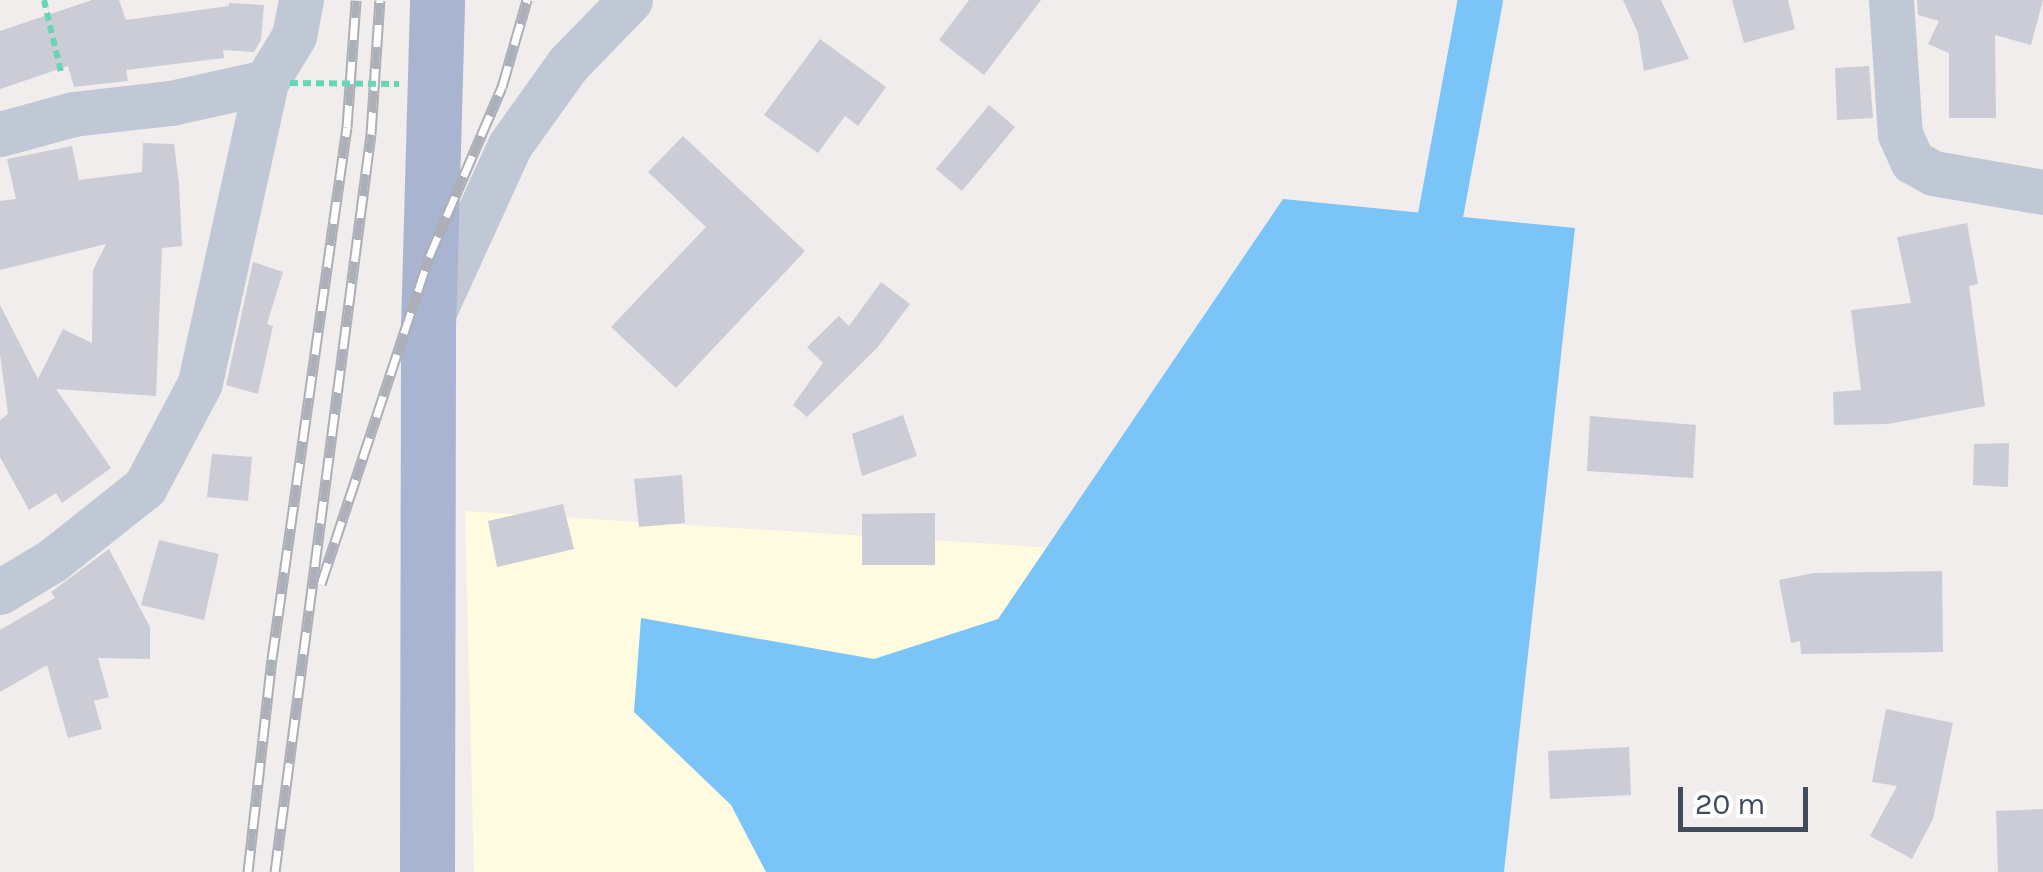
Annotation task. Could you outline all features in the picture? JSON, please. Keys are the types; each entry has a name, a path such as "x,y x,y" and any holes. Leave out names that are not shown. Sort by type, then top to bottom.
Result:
{"main road":[{"path":"427,872 428,326 437,0"}],"street":[{"path":"0,592 53,560 144,488 200,383 301,0"},
{"path":"428,326 510,145 568,64 630,0"},
{"path":"1891,0 1900,134 1912,161 1933,173 2043,192"},
{"path":"0,134 73,114 171,104 278,82"}],"path":[{"path":"44,0 73,114"},
{"path":"278,82 399,84"}],"shaded area":[{"path":"465,511 1536,578 1504,872 474,872"}],"water":[{"path":"1283,199 1575,228 1504,872 766,872 731,805 634,712 641,618 874,659 998,619"}],"building":[{"path":"92,0 119,0 126,20 229,3 264,5 261,40 254,52 223,50 224,58 126,70 128,81 74,87 68,66 0,89 0,31"},
{"path":"969,0 1041,0 984,75 939,40"},
{"path":"1623,0 1661,0 1689,59 1644,71 1638,33"},
{"path":"1732,0 1788,0 1795,29 1744,43"},
{"path":"1917,0 2043,0 2031,45 1995,35 1996,118 1949,118 1949,53 1928,44 1939,21 1918,15"},
{"path":"820,39 886,87 858,126 845,116 818,153 764,115"},
{"path":"1869,66 1873,118 1837,120 1835,68"},
{"path":"989,105 1015,127 962,191 936,169"},
{"path":"683,136 805,251 676,388 611,327 706,227 648,172"},
{"path":"143,143 174,144 179,184 182,246 162,248 156,396 56,389 111,468 62,503 56,493 29,510 0,457 0,420 8,414 0,354 0,305 38,379 63,329 92,343 93,270 106,244 0,270 0,201 16,199 7,159 72,146 79,180 142,172"},
{"path":"1967,223 1978,284 1969,286 1985,406 1888,424 1834,425 1833,392 1861,390 1851,310 1911,303 1897,237"},
{"path":"253,262 283,272 267,324 273,326 258,394 226,385"},
{"path":"881,282 910,304 877,348 807,417 793,405 823,363 807,347 839,316 849,326"},
{"path":"903,415 917,456 862,476 852,434"},
{"path":"1590,416 1696,425 1693,478 1587,471"},
{"path":"2009,443 2008,487 1973,485 1974,444"},
{"path":"212,454 252,457 248,501 207,497"},
{"path":"682,475 685,523 639,527 634,479"},
{"path":"563,504 574,549 497,567 488,521"},
{"path":"935,513 935,565 862,565 862,514"},
{"path":"159,540 219,554 204,620 141,605"},
{"path":"109,549 150,627 150,659 98,658 109,697 94,701 102,729 68,738 47,665 0,692 0,630 55,598 51,592"},
{"path":"1942,571 1943,652 1801,654 1800,641 1791,643 1779,580 1814,573"},
{"path":"1886,709 1953,723 1933,819 1912,859 1870,836 1897,786 1872,782"},
{"path":"1629,747 1631,795 1550,799 1548,751"},
{"path":"2043,809 2043,872 1998,872 1996,811"}],"waterway":[{"path":"1440,215 1480,0"}],"railway":[{"path":"248,872 272,659 347,127 356,0"},
{"path":"275,872 371,134 380,0"},
{"path":"321,584 429,257 502,87 527,0"}]}
